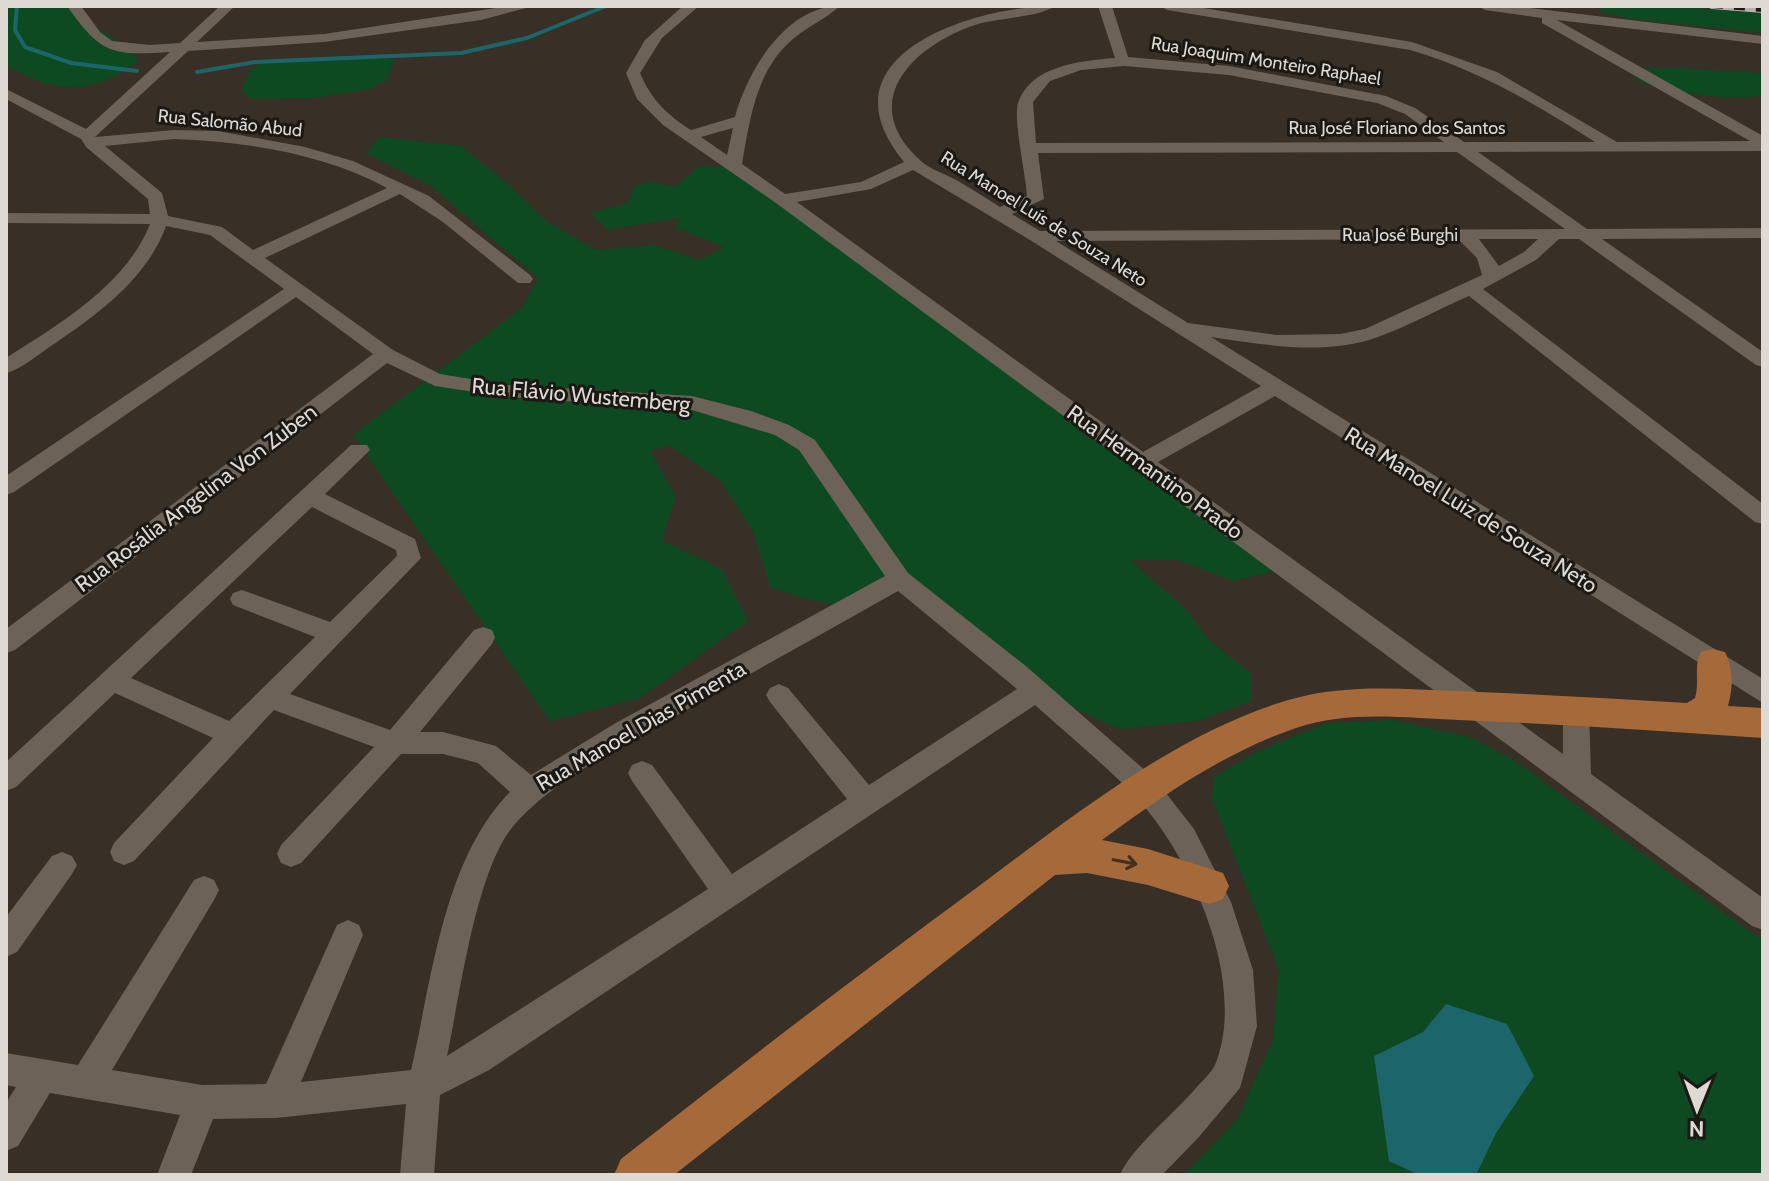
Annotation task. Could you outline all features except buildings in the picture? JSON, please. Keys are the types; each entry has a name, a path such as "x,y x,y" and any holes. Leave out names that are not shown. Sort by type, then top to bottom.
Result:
{"main road":[{"path":"1691,719 1710,707 1716,686 1713,662"},
{"path":"637,1175 846,1010 1145,788 1227,741 1294,713 1348,703 1576,710 1763,723"},
{"path":"1048,858 1087,855 1148,867 1209,886"}],"street":[{"path":"74,6 95,35 108,45 150,49 339,36 481,16 527,6"},
{"path":"89,140 228,6"},
{"name":"Rua Hermantino Prado","path":"692,6 660,30 638,59 633,73 642,96 668,122 782,199 1763,916"},
{"path":"733,167 755,76 768,56 799,27 833,6"},
{"name":"Rua Manoel Luís de Souza Neto","path":"1048,6 944,32 906,58 893,77 885,104 891,133 913,164 1036,236 1180,327"},
{"path":"1105,6 1122,59"},
{"path":"1167,6 1412,46 1448,55 1496,74 1613,146"},
{"path":"1244,17 1262,6"},
{"path":"1485,6 1763,40"},
{"path":"1531,12 1763,144"},
{"path":"1566,30 1586,20"},
{"name":"Rua Joaquim Monteiro Raphael","path":"1036,199 1024,114 1026,102 1032,90 1053,74 1087,64 1122,59 1163,61 1381,99 1410,111 1763,361"},
{"path":"6,93 89,140 156,197 159,219 153,239 133,267 93,306 58,334 6,367"},
{"path":"689,136 742,120"},
{"name":"Rua Salomão Abud","path":"89,140 157,133 251,141 359,167 425,201 524,279"},
{"name":"Rua José Floriano dos Santos","path":"1031,148 1763,144"},
{"path":"782,199 865,186 913,164"},
{"path":"252,257 400,188"},
{"path":"998,213 1036,199 1056,227 1071,235 1084,268"},
{"name":"Rua Flávio Wustemberg","path":"6,218 159,219 216,231 386,354 435,380 521,392 692,403 744,416 782,430 807,445 900,579 1035,691 1145,788 1184,838 1209,886 1237,970 1241,1026 1228,1076 1186,1126 1137,1175"},
{"path":"1462,234 1484,253 1491,265 1491,276"},
{"path":"1180,327 1277,341 1340,340 1371,333 1471,288 1530,256 1553,235"},
{"name":"Rua José Burghi","path":"1036,236 1760,235"},
{"path":"1471,288 1763,516"},
{"path":"6,487 296,289"},
{"name":"Rua Manoel Luiz de Souza Neto","path":"1180,327 1763,692"},
{"path":"1251,372 1277,341"},
{"name":"Rua Rosália Angelina Von Zuben","path":"6,643 386,354"},
{"path":"1142,462 1275,387"},
{"path":"6,779 359,450"},
{"path":"124,852 233,735 409,558 407,545 311,497"},
{"name":"Rua Manoel Dias Pimenta","path":"417,1175 424,1085 465,900 482,854 500,821 529,791 623,732 900,579"},
{"path":"242,599 334,634"},
{"path":"291,854 395,743 483,637"},
{"path":"111,680 233,735"},
{"path":"6,1069 202,1102 276,1101 424,1085 477,1058 1035,691"},
{"path":"779,695 866,802"},
{"path":"270,698 395,743 443,743 486,754 529,791"},
{"path":"1576,710 1577,781"},
{"path":"642,773 728,893"},
{"path":"6,942 62,865"},
{"path":"85,1084 204,890"},
{"path":"276,1101 348,935"},
{"path":"6,1134 42,1076"},
{"path":"174,1175 202,1102"}],"green space":[{"path":"6,6 64,6 134,52 137,62 104,81 88,86 56,86 40,82 6,65"},
{"path":"1604,6 1672,6 1763,13 1763,33 1631,19 1599,11"},
{"path":"342,56 394,59 388,79 370,89 314,98 252,99 242,92 249,71 264,61"},
{"path":"1634,69 1763,73 1763,96 1697,95 1662,89 1634,78"},
{"path":"380,137 461,146 509,185 546,221 596,250 655,245 700,260 725,247 676,228 679,218 608,230 590,213 628,203 633,188 647,181 675,187 699,166 733,167 1286,568 1233,581 1178,560 1130,560 1185,608 1209,640 1252,674 1252,701 1197,721 1120,729 1035,691 900,579 849,607 809,600 770,587 753,531 720,480 669,445 650,451 676,497 662,540 722,569 748,621 640,698 550,721 353,435 522,308 538,278 430,185 366,153"},
{"path":"1392,720 1470,737 1515,761 1763,941 1763,1175 1184,1175 1237,1120 1273,1041 1279,970 1212,798 1214,777 1257,752 1327,723"}],"water":[{"path":"1446,1004 1507,1024 1534,1076 1496,1133 1476,1175 1419,1175 1389,1161 1374,1056 1423,1032"}],"waterway":[{"path":"17,6 15,30 25,47 71,63 137,71"},
{"path":"197,72 255,62 461,53 527,38 606,6"}],"railway":[{"path":"1712,6 1763,10"}]}
